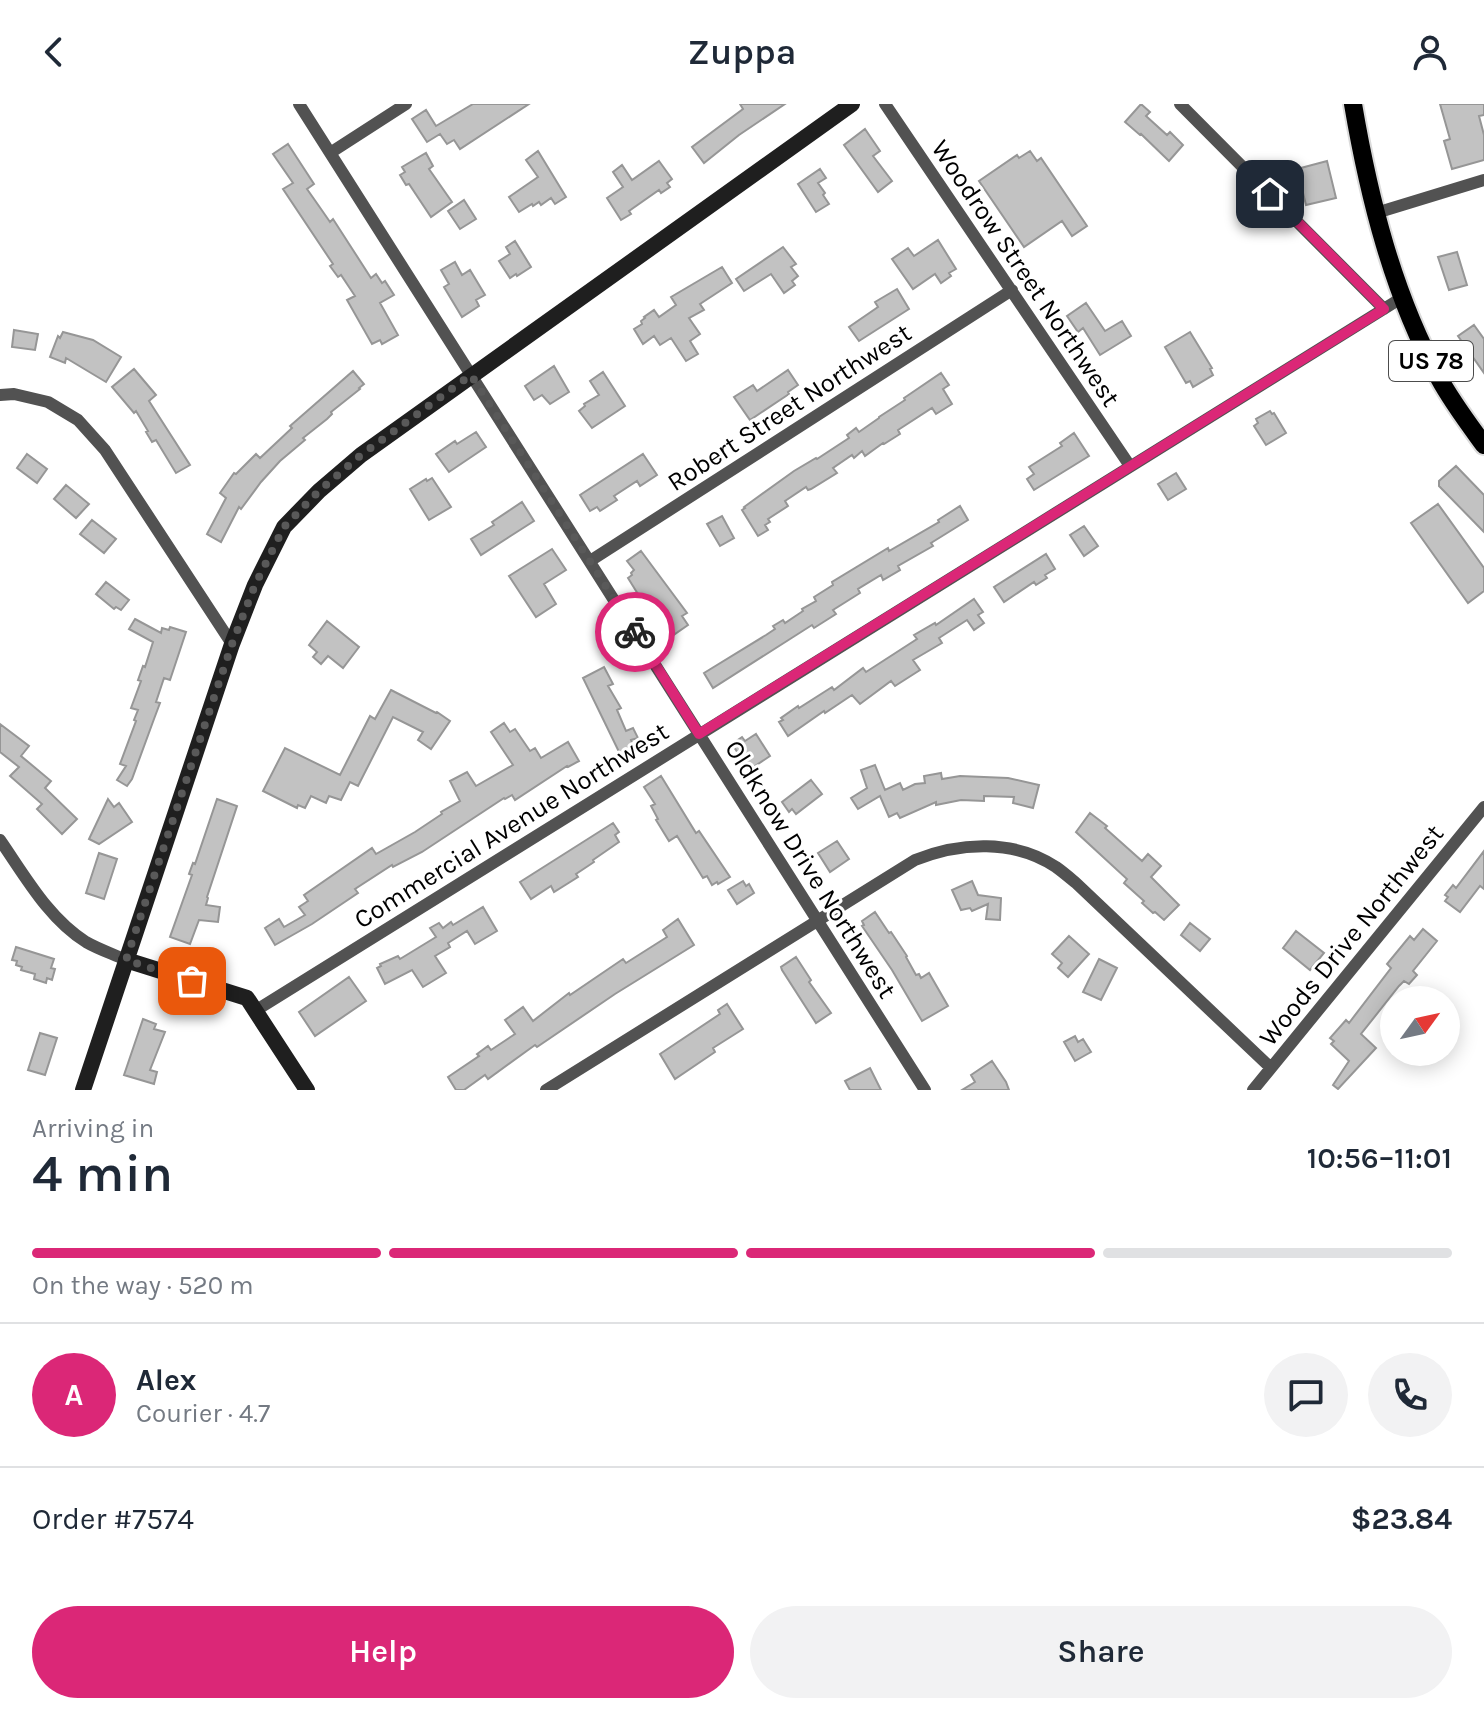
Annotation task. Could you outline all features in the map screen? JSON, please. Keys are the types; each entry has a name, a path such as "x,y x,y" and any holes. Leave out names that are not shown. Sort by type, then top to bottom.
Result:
{"main road":[{"path":"83,1090 232,644 255,585 284,527 361,455 833,109 852,104"},
{"name":"US 78","path":"1353,104 1376,213 1403,297 1439,379 1484,445"},
{"path":"126,960 247,998 307,1090"}],"street":[{"name":"Oldknow Drive Northwest","path":"299,104 925,1090"},
{"path":"330,153 406,104"},
{"name":"Woodrow Street Northwest","path":"885,104 1130,466"},
{"path":"1180,104 1384,309"},
{"path":"1376,213 1484,180"},
{"name":"Robert Street Northwest","path":"590,561 1012,290"},
{"name":"Commercial Avenue Northwest","path":"255,1011 1403,297"},
{"path":"0,395 14,394 48,402 78,420 105,450 232,644"},
{"name":"Woods Drive Northwest","path":"1253,1090 1484,807"},
{"path":"0,840 61,924 87,943 126,960"},
{"path":"546,1090 915,860 957,847 980,846 1026,853 1054,866 1076,883 1271,1068"}],"building":[{"path":"473,104 529,104 460,149 454,140 447,144 440,134 427,142 412,119 426,110 436,126"},
{"path":"740,104 785,104 704,163 692,147 743,109"},
{"path":"1141,104 1150,112 1146,116 1183,145 1169,161 1125,122"},
{"path":"1440,104 1484,104 1484,115 1479,116 1484,135 1484,160 1452,169 1444,141 1450,139"},
{"path":"865,129 880,151 873,156 892,181 878,192 844,145"},
{"path":"288,144 314,184 307,189 330,222 333,219 371,278 376,274 394,295 380,303 398,335 382,344 380,340 372,344 347,300 355,296 341,275 338,277 330,266 333,264 283,189 293,183 273,154"},
{"path":"538,151 566,197 555,204 551,198 541,205 539,202 532,204 519,212 509,197 538,177 526,160"},
{"path":"1030,151 1037,161 1041,158 1087,226 1072,236 1062,221 1024,247 979,181 1017,155 1019,158"},
{"path":"426,153 433,166 429,169 452,202 431,217 400,175 405,172 402,167"},
{"path":"659,161 672,179 667,183 670,187 661,193 659,190 621,220 607,198 623,187 613,172 622,165 632,180"},
{"path":"1327,161 1336,198 1306,205 1297,169"},
{"path":"820,169 826,178 818,183 829,204 816,212 798,184"},
{"path":"464,200 476,219 460,229 448,211"},
{"path":"938,240 956,269 941,283 935,274 913,289 892,259 908,248 914,256"},
{"path":"515,241 531,267 510,278 499,261 510,254 506,247"},
{"path":"783,247 796,264 791,267 798,276 792,281 795,285 784,293 771,274 744,291 736,279"},
{"path":"1457,252 1467,285 1449,290 1438,257"},
{"path":"455,262 462,275 470,270 485,295 476,300 479,306 462,317 444,287 449,284 441,270"},
{"path":"722,267 732,283 700,304 704,310 689,318 700,334 690,341 698,354 686,361 671,338 660,345 654,336 643,344 634,329 642,324 644,317 654,310 659,317 676,305 671,297"},
{"path":"897,289 909,309 859,341 849,327 878,307 875,302"},
{"path":"1086,303 1105,331 1122,321 1131,336 1100,355 1083,328 1078,332 1067,316"},
{"path":"1474,325 1484,339 1484,373 1458,336"},
{"path":"14,330 38,334 35,350 12,347"},
{"path":"63,332 93,340 121,357 106,382 66,358 65,363 50,357 58,336 60,338"},
{"path":"1190,332 1212,368 1213,375 1193,387 1190,381 1186,383 1165,347"},
{"path":"554,366 569,392 550,404 542,395 534,400 525,386"},
{"path":"134,369 156,395 149,401 190,465 176,473 156,440 152,442 136,411 134,413 112,387"},
{"path":"788,370 798,385 750,420 734,397 753,385 757,391"},
{"path":"353,371 364,384 360,389 280,461 241,509 239,507 221,542 207,534 226,498 220,493 234,473 256,454 260,458 292,428 290,426"},
{"path":"603,372 625,406 592,428 579,411 599,395 590,381"},
{"path":"941,373 949,385 943,389 952,404 936,414 932,408 898,430 900,434 865,456 862,451 854,458 852,455 833,468 837,473 785,501 788,506 768,519 770,522 765,525 768,530 758,536 742,510 744,507 794,471 849,438 847,435 856,428 859,432"},
{"path":"1270,411 1286,433 1266,445 1254,426 1258,423 1256,419"},
{"path":"476,432 486,447 449,472 436,454"},
{"path":"1074,433 1089,456 1034,490 1027,479 1034,474 1029,467 1062,446 1060,443"},
{"path":"27,454 47,469 37,483 17,468"},
{"path":"643,454 657,475 640,486 637,481 614,496 617,500 600,511 597,507 590,511 580,495"},
{"path":"1456,466 1484,495 1484,532 1439,486 1439,481"},
{"path":"1176,473 1186,489 1168,500 1158,484"},
{"path":"432,478 451,507 429,520 410,489"},
{"path":"66,485 89,504 76,518 54,499"},
{"path":"522,502 534,521 481,555 471,539"},
{"path":"1438,504 1484,568 1484,591 1468,603 1411,523"},
{"path":"960,506 968,520 931,543 933,546 898,566 900,570 883,580 881,575 858,589 860,593 833,610 836,614 814,628 812,625 713,688 704,673 775,629 773,626 783,620 785,623 803,611 816,601 814,597 833,585 832,582 939,522"},
{"path":"722,516 734,538 720,546 707,524"},
{"path":"92,520 116,539 104,553 80,534"},
{"path":"1084,526 1098,546 1084,556 1070,535"},
{"path":"552,549 566,570 544,584 556,604 536,617 509,576"},
{"path":"641,551 687,613 682,616 688,625 672,636 655,612 651,615 628,578 634,570 627,561"},
{"path":"1046,554 1055,569 1045,575 1047,578 1036,585 1034,582 1004,602 994,587"},
{"path":"106,582 129,600 121,610 114,609 96,594"},
{"path":"974,599 983,612 978,615 984,623 974,630 967,620 939,638 942,643 913,660 920,670 895,686 891,681 860,704 852,695 788,736 779,722 783,720 781,718 832,687 834,690 863,668 866,672 917,639 914,635 936,625"},
{"path":"135,619 161,633 162,628 169,630 170,627 186,632 170,680 164,678 156,702 160,703 127,786 117,780 126,766 120,764 138,710 131,708 153,642 129,629"},
{"path":"327,621 359,647 343,668 328,656 321,664 313,657 317,652 309,645"},
{"path":"604,667 613,684 608,686 621,708 617,710 626,731 633,728 638,738 631,740 635,751 621,756 583,678"},
{"path":"391,690 450,721 431,749 418,740 423,732 393,717 358,786 350,782 341,800 329,796 326,803 311,796 305,808 298,805 297,808 263,791 285,748 340,775 370,716 375,719"},
{"path":"504,723 510,732 515,729 530,751 535,748 541,758 568,742 579,761 515,800 512,795 504,798 422,852 392,865 355,889 358,893 275,945 265,928 279,919 284,927 305,915 299,907 308,901 304,895 372,848 376,854 460,801 450,781 467,772 476,786 513,765 491,732"},
{"path":"0,724 29,746 21,756 51,781 45,788 77,819 62,834 37,809 42,804 10,776 19,767 0,752"},
{"path":"756,734 770,756 749,770 732,744 742,737 745,741"},
{"path":"875,765 885,790 900,783 903,790 925,783 924,776 941,773 942,779 960,776 1008,778 1039,785 1033,808 1013,803 1014,797 984,796 984,801 961,800 936,805 936,802 900,818 897,813 889,817 880,796 858,809 851,798 867,788 861,770"},
{"path":"661,776 696,833 699,831 730,877 712,885 707,876 703,878 677,836 669,841 656,820 651,806 655,804 644,787"},
{"path":"811,780 822,794 796,814 792,809 789,812 782,802"},
{"path":"108,799 114,807 119,803 132,822 99,844 89,839"},
{"path":"217,799 237,806 207,897 206,905 220,907 218,922 199,920 190,944 170,937"},
{"path":"1090,813 1142,861 1148,854 1161,866 1151,877 1179,905 1164,920 1142,903 1144,901 1124,883 1127,879 1076,832"},
{"path":"613,823 619,832 615,835 619,842 576,874 578,877 554,892 551,886 531,899 520,882"},
{"path":"837,841 849,859 830,872 818,853"},
{"path":"1484,851 1484,889 1480,886 1460,912 1445,901 1448,897 1445,895 1453,885 1456,888"},
{"path":"99,853 117,859 104,899 86,893"},
{"path":"743,881 754,893 737,904 728,890"},
{"path":"972,881 978,895 1001,898 1000,920 986,919 988,904 972,911 970,908 961,910 952,890"},
{"path":"483,907 497,931 475,944 467,931 448,943 450,947 435,956 446,973 423,987 412,970 385,984 377,968 380,964 398,956 400,959 436,937 430,928 439,923 443,928 451,922 453,925"},
{"path":"875,912 907,956 916,975 919,974 921,978 929,973 948,1006 922,1021 862,926 862,921"},
{"path":"678,919 694,945 537,1047 535,1045 488,1079 485,1075 464,1090 456,1090 448,1077 488,1046 491,1050 515,1034 505,1020 523,1007 533,1021 569,993 623,959 626,963 667,937 663,930"},
{"path":"1190,923 1210,939 1200,951 1181,935"},
{"path":"1423,929 1437,941 1413,971 1417,975 1409,984 1404,981 1399,986 1380,986 1380,1010 1361,1034 1376,1048 1338,1089 1333,1085 1349,1061 1331,1044 1334,1041 1330,1038 1346,1020 1349,1023 1391,968 1387,964 1410,936 1414,940"},
{"path":"1296,931 1324,953 1310,970 1283,948"},
{"path":"1069,936 1089,954 1068,977 1058,968 1062,963 1052,954"},
{"path":"16,947 54,959 52,980 47,978 46,983 34,979 35,974 21,970 22,967 16,965 17,961 12,960"},
{"path":"796,957 831,1013 816,1023 781,967"},
{"path":"1099,959 1117,968 1101,1000 1083,992"},
{"path":"349,977 366,1001 315,1036 299,1012"},
{"path":"727,1004 743,1029 713,1048 715,1052 675,1079 660,1054 720,1014 718,1010"},
{"path":"143,1019 156,1024 154,1029 165,1032 150,1070 157,1072 154,1084 124,1075"},
{"path":"40,1033 57,1038 45,1075 28,1070"},
{"path":"1075,1036 1078,1042 1083,1039 1091,1052 1075,1061 1064,1042"},
{"path":"992,1061 1009,1090 962,1090 975,1082 971,1075"},
{"path":"870,1068 881,1090 850,1090 845,1081"}],"way so far":[{"path":"192,981 126,960 232,644 255,585 284,527 361,455 471,375 635,632"}],"route":[{"path":"635,632 699,734 1384,309 1270,194"}]}
